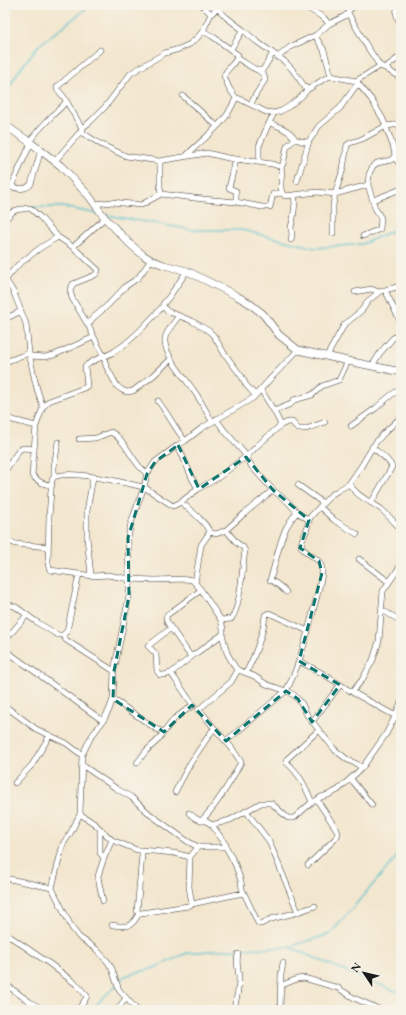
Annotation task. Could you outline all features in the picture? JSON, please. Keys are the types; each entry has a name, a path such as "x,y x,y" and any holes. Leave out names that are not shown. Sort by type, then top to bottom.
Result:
{"street":[{"path":"202,5 211,14"},
{"path":"303,5 324,18 329,24"},
{"path":"278,57 290,47 316,35 329,24 345,16 353,7 360,5"},
{"path":"400,5 396,12 401,26"},
{"path":"55,161 81,130 105,107 131,73 165,53 179,50 190,44 197,38 211,14 218,7 226,17 284,61 292,69 307,90"},
{"path":"348,13 368,48 383,66 401,77"},
{"path":"231,48 243,30"},
{"path":"202,31 231,48 238,54 237,58 224,76 229,88 236,98 266,112 274,113 281,111 303,95 307,90 331,76 357,82 371,99 383,119 393,146 394,155 401,166"},
{"path":"316,35 324,50 331,76"},
{"path":"100,50 57,87 81,130 86,135 102,145 126,156 160,161 207,153 272,164 281,167"},
{"path":"259,71 264,68 273,53"},
{"path":"297,181 309,141 319,126 340,108 354,90 357,82 401,56"},
{"path":"237,58 264,75 265,80 251,104"},
{"path":"183,96 217,126"},
{"path":"186,156 227,115 236,98"},
{"path":"41,150 31,184 24,189 8,187 30,142 41,127 67,104"},
{"path":"259,162 259,146 274,113"},
{"path":"269,123 282,128 295,139 306,142 309,141"},
{"path":"333,233 333,205 347,145 386,126 401,124"},
{"path":"5,125 55,161 89,196 105,218 130,244 150,260 187,271 249,303 263,314 283,338 298,350 401,372"},
{"path":"282,193 280,190 282,178 281,167 287,146 295,139"},
{"path":"363,236 380,229 381,218 368,185 371,168 377,163 391,160 394,155 401,153"},
{"path":"236,159 229,188 236,191 236,202"},
{"path":"160,161 161,194"},
{"path":"95,204 112,202 141,205 161,194 270,207 273,194 282,193 285,196 317,192 335,194 368,185"},
{"path":"373,200 401,189"},
{"path":"291,240 291,227 295,203 294,195"},
{"path":"5,220 12,212 16,210 30,208 40,216 58,237 73,247 98,270 95,275 73,284 70,290 72,298 88,325 104,357 106,366 117,386 127,392 133,391 171,359"},
{"path":"73,247 105,218"},
{"path":"43,407 37,389 30,355 26,324 14,293 6,280 18,265 40,248 58,237"},
{"path":"88,325 93,318 126,286 138,278 150,260"},
{"path":"52,485 37,481 32,475 36,426 43,407 49,401 87,386 85,367 88,364 116,351 142,329 163,306 187,271"},
{"path":"327,356 344,324 362,310 368,301 379,292 401,286"},
{"path":"356,292 371,289 379,292"},
{"path":"385,290 401,320"},
{"path":"163,306 167,311 192,321 214,336 224,353 255,396"},
{"path":"5,320 21,312"},
{"path":"180,316 165,336 164,341 171,359 214,420 244,454 252,467 273,490 308,520"},
{"path":"372,366 380,353 393,338 401,333"},
{"path":"5,362 30,355 45,357 54,355 94,337"},
{"path":"137,1010 119,990 108,962 96,949 80,937 72,928 52,888 63,844 80,814 82,754 91,737 103,721 113,699 114,671 128,603 128,538 131,523 147,474 155,462 214,420 255,396 298,350"},
{"path":"274,411 290,404 294,400 312,395 322,386 339,380 348,361"},
{"path":"351,426 401,389"},
{"path":"261,390 281,425"},
{"path":"158,401 185,441"},
{"path":"226,741 286,691 290,684 308,631 322,577 322,567 319,561 303,550 301,546 308,525 308,520 315,510 337,491 349,484 372,448 385,432 401,417"},
{"path":"5,418 36,426"},
{"path":"54,477 59,475 86,475 144,487 173,506 182,502 198,489 219,477 246,457 281,425 292,422 298,429 306,429 324,422"},
{"path":"79,439 96,438 111,432 115,434 132,454 139,466 147,474"},
{"path":"58,442 54,477 52,480 49,517 48,563 50,570 79,574 108,575 143,580 192,580 201,590 221,620 227,653 235,667 238,670 254,676 266,684 289,692 298,699 307,716 335,750 362,768"},
{"path":"178,445 198,489"},
{"path":"5,471 19,450 23,448 34,449"},
{"path":"370,503 392,468 388,460 372,448"},
{"path":"91,575 87,538 87,511 93,477"},
{"path":"349,484 360,497 382,510 401,529"},
{"path":"298,485 321,505 334,520 357,534"},
{"path":"182,502 197,516 210,532 216,534 226,530 273,490"},
{"path":"286,592 281,586 270,580 285,530 297,512"},
{"path":"221,620 230,619 233,617 236,610 245,551 243,547 237,544 226,530"},
{"path":"195,583 201,545 210,532"},
{"path":"5,540 16,544 48,547"},
{"path":"359,559 389,582"},
{"path":"352,692 362,680 373,660 379,641 383,591 389,582 399,572 401,565"},
{"path":"63,635 67,631 79,574"},
{"path":"191,657 167,622 166,618 167,615 201,590"},
{"path":"5,604 16,607 58,635 63,635"},
{"path":"382,610 401,620"},
{"path":"246,672 250,666 259,640 264,623 264,615 269,614 308,631"},
{"path":"5,640 27,615"},
{"path":"171,628 148,646 156,654 157,671 160,675 171,673 223,634"},
{"path":"63,635 66,640 114,671"},
{"path":"5,650 103,721"},
{"path":"298,661 399,717"},
{"path":"198,710 231,682 238,670"},
{"path":"171,673 193,704 231,747 241,762 235,775 217,802 201,821"},
{"path":"312,722 340,685"},
{"path":"113,699 164,732"},
{"path":"212,825 230,820 261,803 271,803 288,818 294,818 321,797 338,790 362,768 384,738 399,717 398,710 401,702"},
{"path":"137,763 174,719 193,704"},
{"path":"5,706 36,729 66,743 82,754"},
{"path":"175,792 191,762 214,728"},
{"path":"308,865 336,838 338,834 337,830 315,801 294,769 286,762 287,759 304,742 319,730"},
{"path":"16,783 32,765 50,735"},
{"path":"82,765 131,797 151,815 187,841 198,847 226,847"},
{"path":"351,779 372,805"},
{"path":"246,811 269,841 298,912"},
{"path":"189,813 195,818 212,825 226,845 235,864 242,889 259,924 314,906"},
{"path":"80,814 95,824 112,840 137,850 174,853 190,857"},
{"path":"100,830 100,853 104,858"},
{"path":"103,901 98,876 112,840"},
{"path":"192,904 189,886 190,857 198,847"},
{"path":"112,925 124,927 135,922 138,913 142,850"},
{"path":"5,878 52,888"},
{"path":"138,913 188,906 233,894 244,893"},
{"path":"5,933 50,964 83,990 87,996 78,1010"},
{"path":"233,1010 239,990 236,960 238,954"},
{"path":"280,1010 280,986 283,963"},
{"path":"280,986 296,979 304,978 338,988 354,998 381,1010"},
{"path":"6,985 37,1006 40,1010"},
{"path":"117,1010 126,998"}],"highlighted area":[{"path":"178,445 199,489 246,457 273,490 309,520 300,548 319,561 322,573 299,661 340,685 312,722 298,699 286,691 226,741 192,705 164,732 113,699 114,671 129,596 128,538 147,474 155,462"}],"waterway":[{"path":"5,94 18,72 38,46 89,5"},
{"path":"31,207 63,207 98,214"},
{"path":"106,215 193,230 242,230 315,248 362,244 401,227"},
{"path":"95,1010 96,1005 125,976 154,968 187,953 289,947 330,934 401,852"},
{"path":"289,947 401,993"}]}
